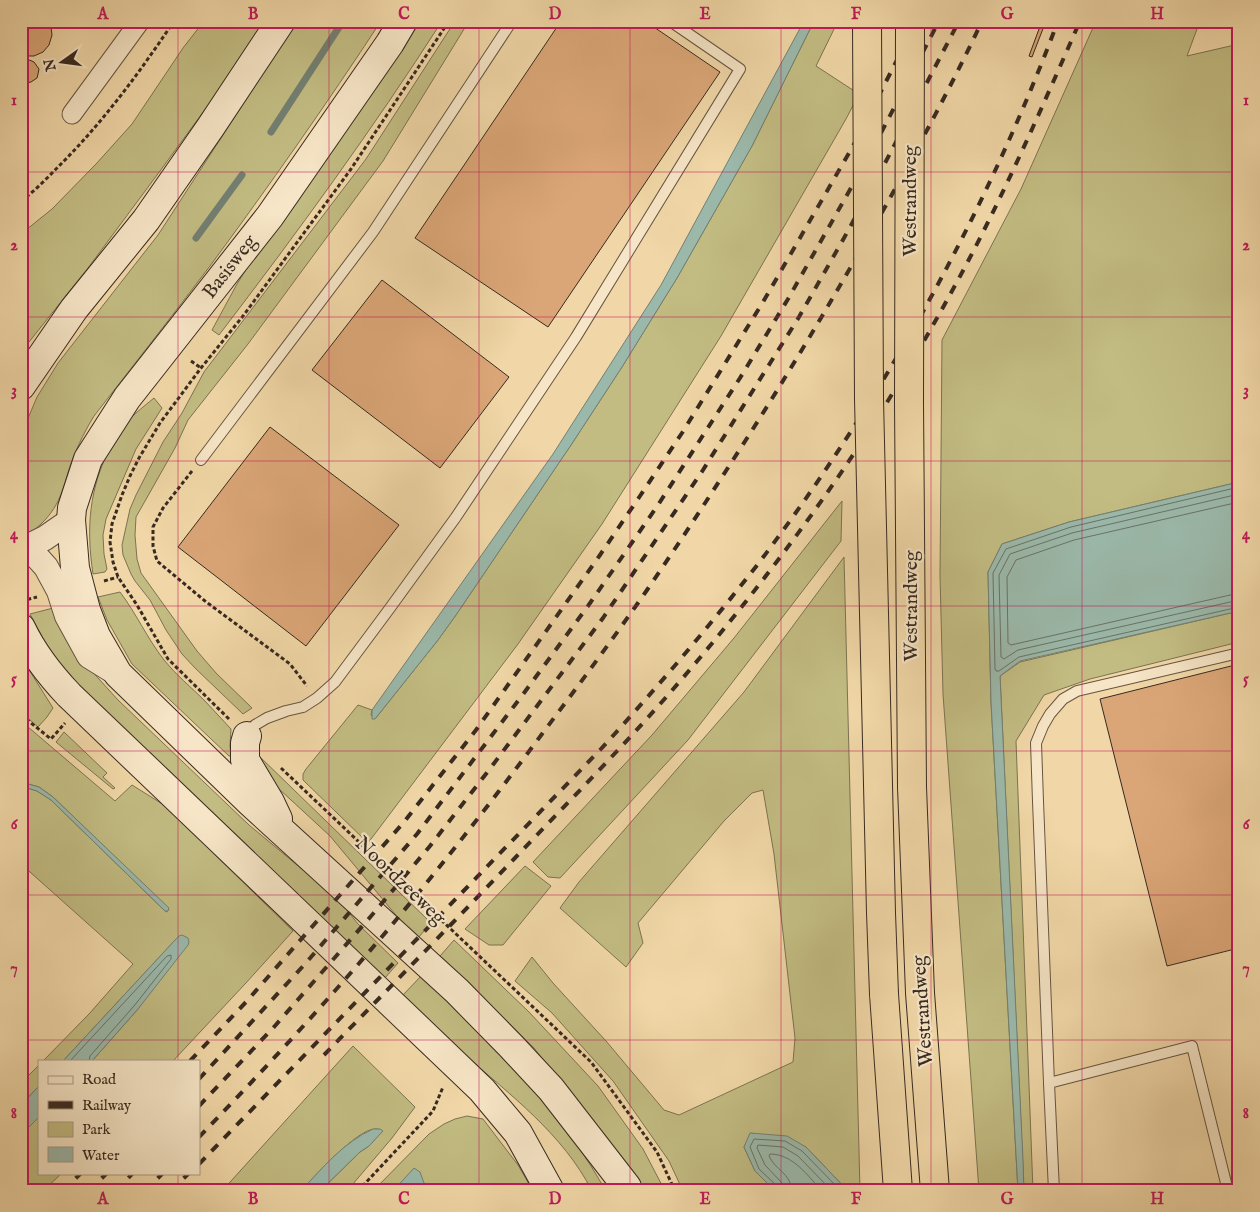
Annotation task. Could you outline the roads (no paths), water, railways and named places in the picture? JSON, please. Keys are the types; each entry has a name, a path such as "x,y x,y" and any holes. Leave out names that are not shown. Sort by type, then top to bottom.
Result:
{"highway":[{"name":"Westrandweg","path":"867,21 869,399 881,914 884,994 898,1191"},
{"name":"Westrandweg","path":"910,21 909,402 912,787 920,993 935,1191"}],"main road":[{"path":"21,386 74,309 146,220 281,21"},
{"name":"Basisweg","path":"71,520 72,508 88,459 127,398 270,216 390,43 403,21"},
{"name":"Noordzeeweg","path":"71,520 75,568 86,610 96,636 118,674 251,803 457,991 551,1089 627,1187 628,1191"},
{"path":"21,628 27,641 58,684 482,1090 518,1133 550,1191"},
{"path":"247,736 245,760 270,802 285,834"}],"street":[{"path":"72,114 135,23"},
{"name":"Noordzeeweg","path":"71,520 45,538 23,547 46,567 59,591 67,616 89,656 118,674"}],"lane":[{"path":"201,460 373,232 512,21"},
{"path":"247,736 255,725 267,718 302,707 317,698 335,682 390,608 462,509 576,338 740,69 670,21"},
{"path":"1054,1191 1036,743 1050,714 1063,699 1077,691 1239,653"},
{"path":"1049,1084 1192,1046 1228,1191"}],"water":[{"path":"804,21 814,21 752,146 677,278 622,367 456,615 375,719 372,719 372,710 553,454 661,285"},
{"path":"1239,482 1239,611 1020,661 1000,676 1023,1160 1024,1191 1018,1191 991,702 988,572 1002,544 1069,522"},
{"path":"21,782 39,787 53,797 169,908 168,911 165,911 51,800 37,791 21,786"},
{"path":"182,935 188,938 188,945 138,1009 93,1060 64,1060 176,939"},
{"path":"38,1087 38,1118 21,1135 21,1105"},
{"path":"373,1129 383,1131 320,1191 301,1191 343,1148 362,1134"},
{"path":"750,1133 787,1136 806,1147 848,1191 775,1191 755,1171 744,1147"},
{"path":"414,1168 420,1172 424,1183 437,1191 393,1191"}],"waterway":[{"path":"271,132 343,21"},
{"path":"196,238 242,175"}],"railway":[{"path":"191,1060 246,1002 404,822 476,730 600,555 682,433 763,302 853,146 917,21"},
{"path":"200,1078 305,964 417,834 588,606 658,505 740,378 788,299 868,158 939,21"},
{"path":"200,1105 274,1027 430,846 603,618 703,470 799,317 884,165 959,21"},
{"path":"200,1136 314,1015 422,889 522,760 634,608 742,446 818,323 914,154 982,21"},
{"path":"200,1163 600,750 681,658 758,564 804,502 847,437 928,303 998,164 1030,93 1058,21"},
{"path":"324,1055 643,723 728,624 807,521 883,408 919,350 952,291 1003,191 1080,21"},
{"path":"63,1191 80,1174"},
{"path":"89,1191 106,1174"},
{"path":"116,1191 132,1174"},
{"path":"145,1191 162,1174"},
{"path":"171,1191 188,1174"}]}
